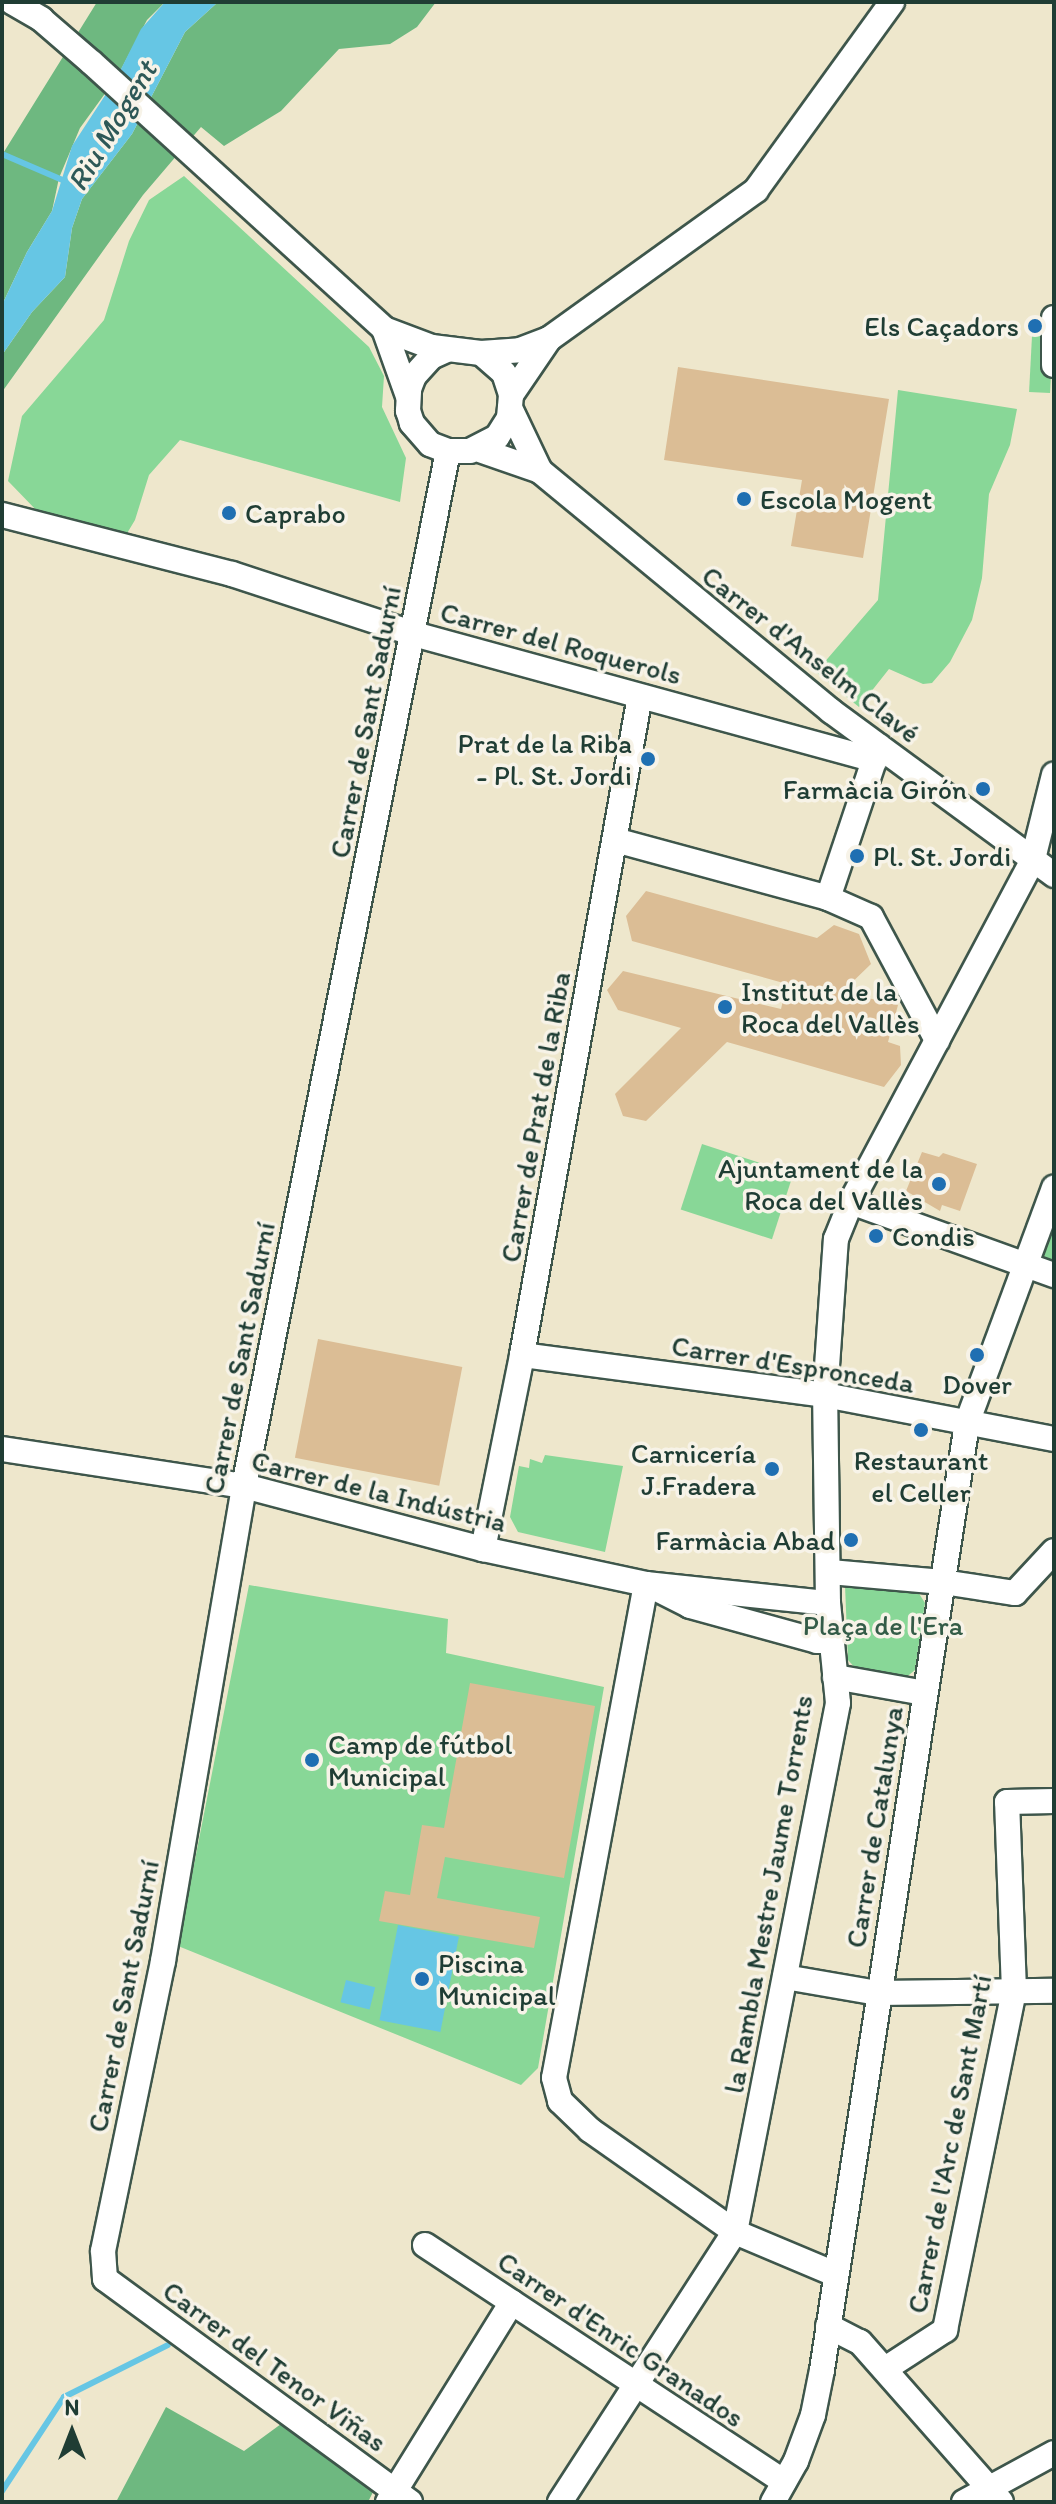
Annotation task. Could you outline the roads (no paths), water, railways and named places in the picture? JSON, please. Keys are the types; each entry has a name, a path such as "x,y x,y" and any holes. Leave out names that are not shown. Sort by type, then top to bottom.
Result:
{"street":[{"path":"12,2 36,11 384,329 447,350 464,349 481,353 520,350 549,339 764,183 892,2"},
{"path":"1054,318 1054,365"},
{"path":"384,329 408,396 408,411 420,435 448,451 477,449 540,471"},
{"path":"477,449 497,437 509,418 511,401 549,339"},
{"path":"408,396 420,366 447,350"},
{"path":"481,353 504,373 511,401 540,471"},
{"name":"Carrer de Sant Sadurní","path":"105,2279 103,2251 163,1961 244,1486 448,451"},
{"name":"Carrer d'Anselm Clavé","path":"540,471 877,753 1054,875"},
{"name":"Carrer del Roquerols","path":"2,515 232,574 414,634 640,696 877,753"},
{"name":"Carrer de Prat de la Riba","path":"483,1549 522,1355 640,696"},
{"path":"828,898 877,753"},
{"name":"la Rambla Mestre Jaume Torrents","path":"560,2502 735,2232 838,1703 828,1603 830,1572 825,1395 836,1239 851,1202 1033,859 1054,775"},
{"path":"615,840 828,898 871,917 937,1040"},
{"name":"Carrer de Catalunya","path":"779,2492 813,2415 967,1423 1054,1188"},
{"path":"851,1202 1054,1275"},
{"name":"Carrer d'Espronceda","path":"522,1355 825,1395 1054,1439"},
{"name":"Carrer de la Indústria","path":"2,1449 244,1486 483,1549 646,1584 828,1603"},
{"path":"830,1572 943,1582 1015,1593 1054,1551"},
{"path":"646,1584 554,2078 560,2101 590,2130 735,2232 835,2274"},
{"name":"Carrer de la Indústria","path":"646,1584 690,1606 817,1641 832,1641"},
{"path":"835,1677 924,1701"},
{"name":"Carrer de l'Arc de Sant Martí","path":"885,2369 945,2330 1014,1991 1007,1802 1054,1801"},
{"path":"785,1977 878,1993 1054,1991"},
{"name":"Carrer d'Enric Granados","path":"425,2245 636,2386 779,2492"},
{"name":"Carrer del Tenor Viñas","path":"105,2279 398,2498"},
{"path":"398,2498 512,2302"},
{"path":"828,2326 860,2342 994,2495"},
{"path":"964,2502 994,2495 1054,2453"}],"water":[{"name":"Riu Mogent","path":"165,2 218,2 185,32 132,134 82,199 72,228 65,277 32,312 2,355 2,305 27,252 52,211 72,146 117,77 141,29"},
{"name":"Piscina Municipal","path":"398,1925 459,1937 440,2032 379,2020"},
{"path":"346,1980 375,1987 370,2010 340,2002"}],"waterway":[{"name":"Riu Mogent","path":"2,154 65,181"},
{"path":"2,2491 64,2397 168,2345"}],"place":[{"name":"Els Caçadors","path":"1035,326"},
{"name":"Escola Mogent","path":"744,499"},
{"name":"Caprabo","path":"229,513"},
{"name":"Prat de la Riba - Pl. St. Jordi","path":"648,759"},
{"name":"Farmàcia Girón","path":"983,789"},
{"name":"Pl. St. Jordi","path":"857,856"},
{"name":"Institut de la Roca del Vallès","path":"725,1007"},
{"name":"Ajuntament de la Roca del Vallès","path":"939,1184"},
{"name":"Condis","path":"876,1236"},
{"name":"Dover","path":"977,1355"},
{"name":"Restaurant el Celler","path":"921,1430"},
{"name":"Carnicería J.Fradera","path":"772,1469"},
{"name":"Farmàcia Abad","path":"851,1540"},
{"name":"Camp de fútbol Municipal","path":"312,1760"},
{"name":"Piscina Municipal","path":"422,1979"}],"park label":[{"name":"Plaça de l'Era","path":"883,1625"}]}
